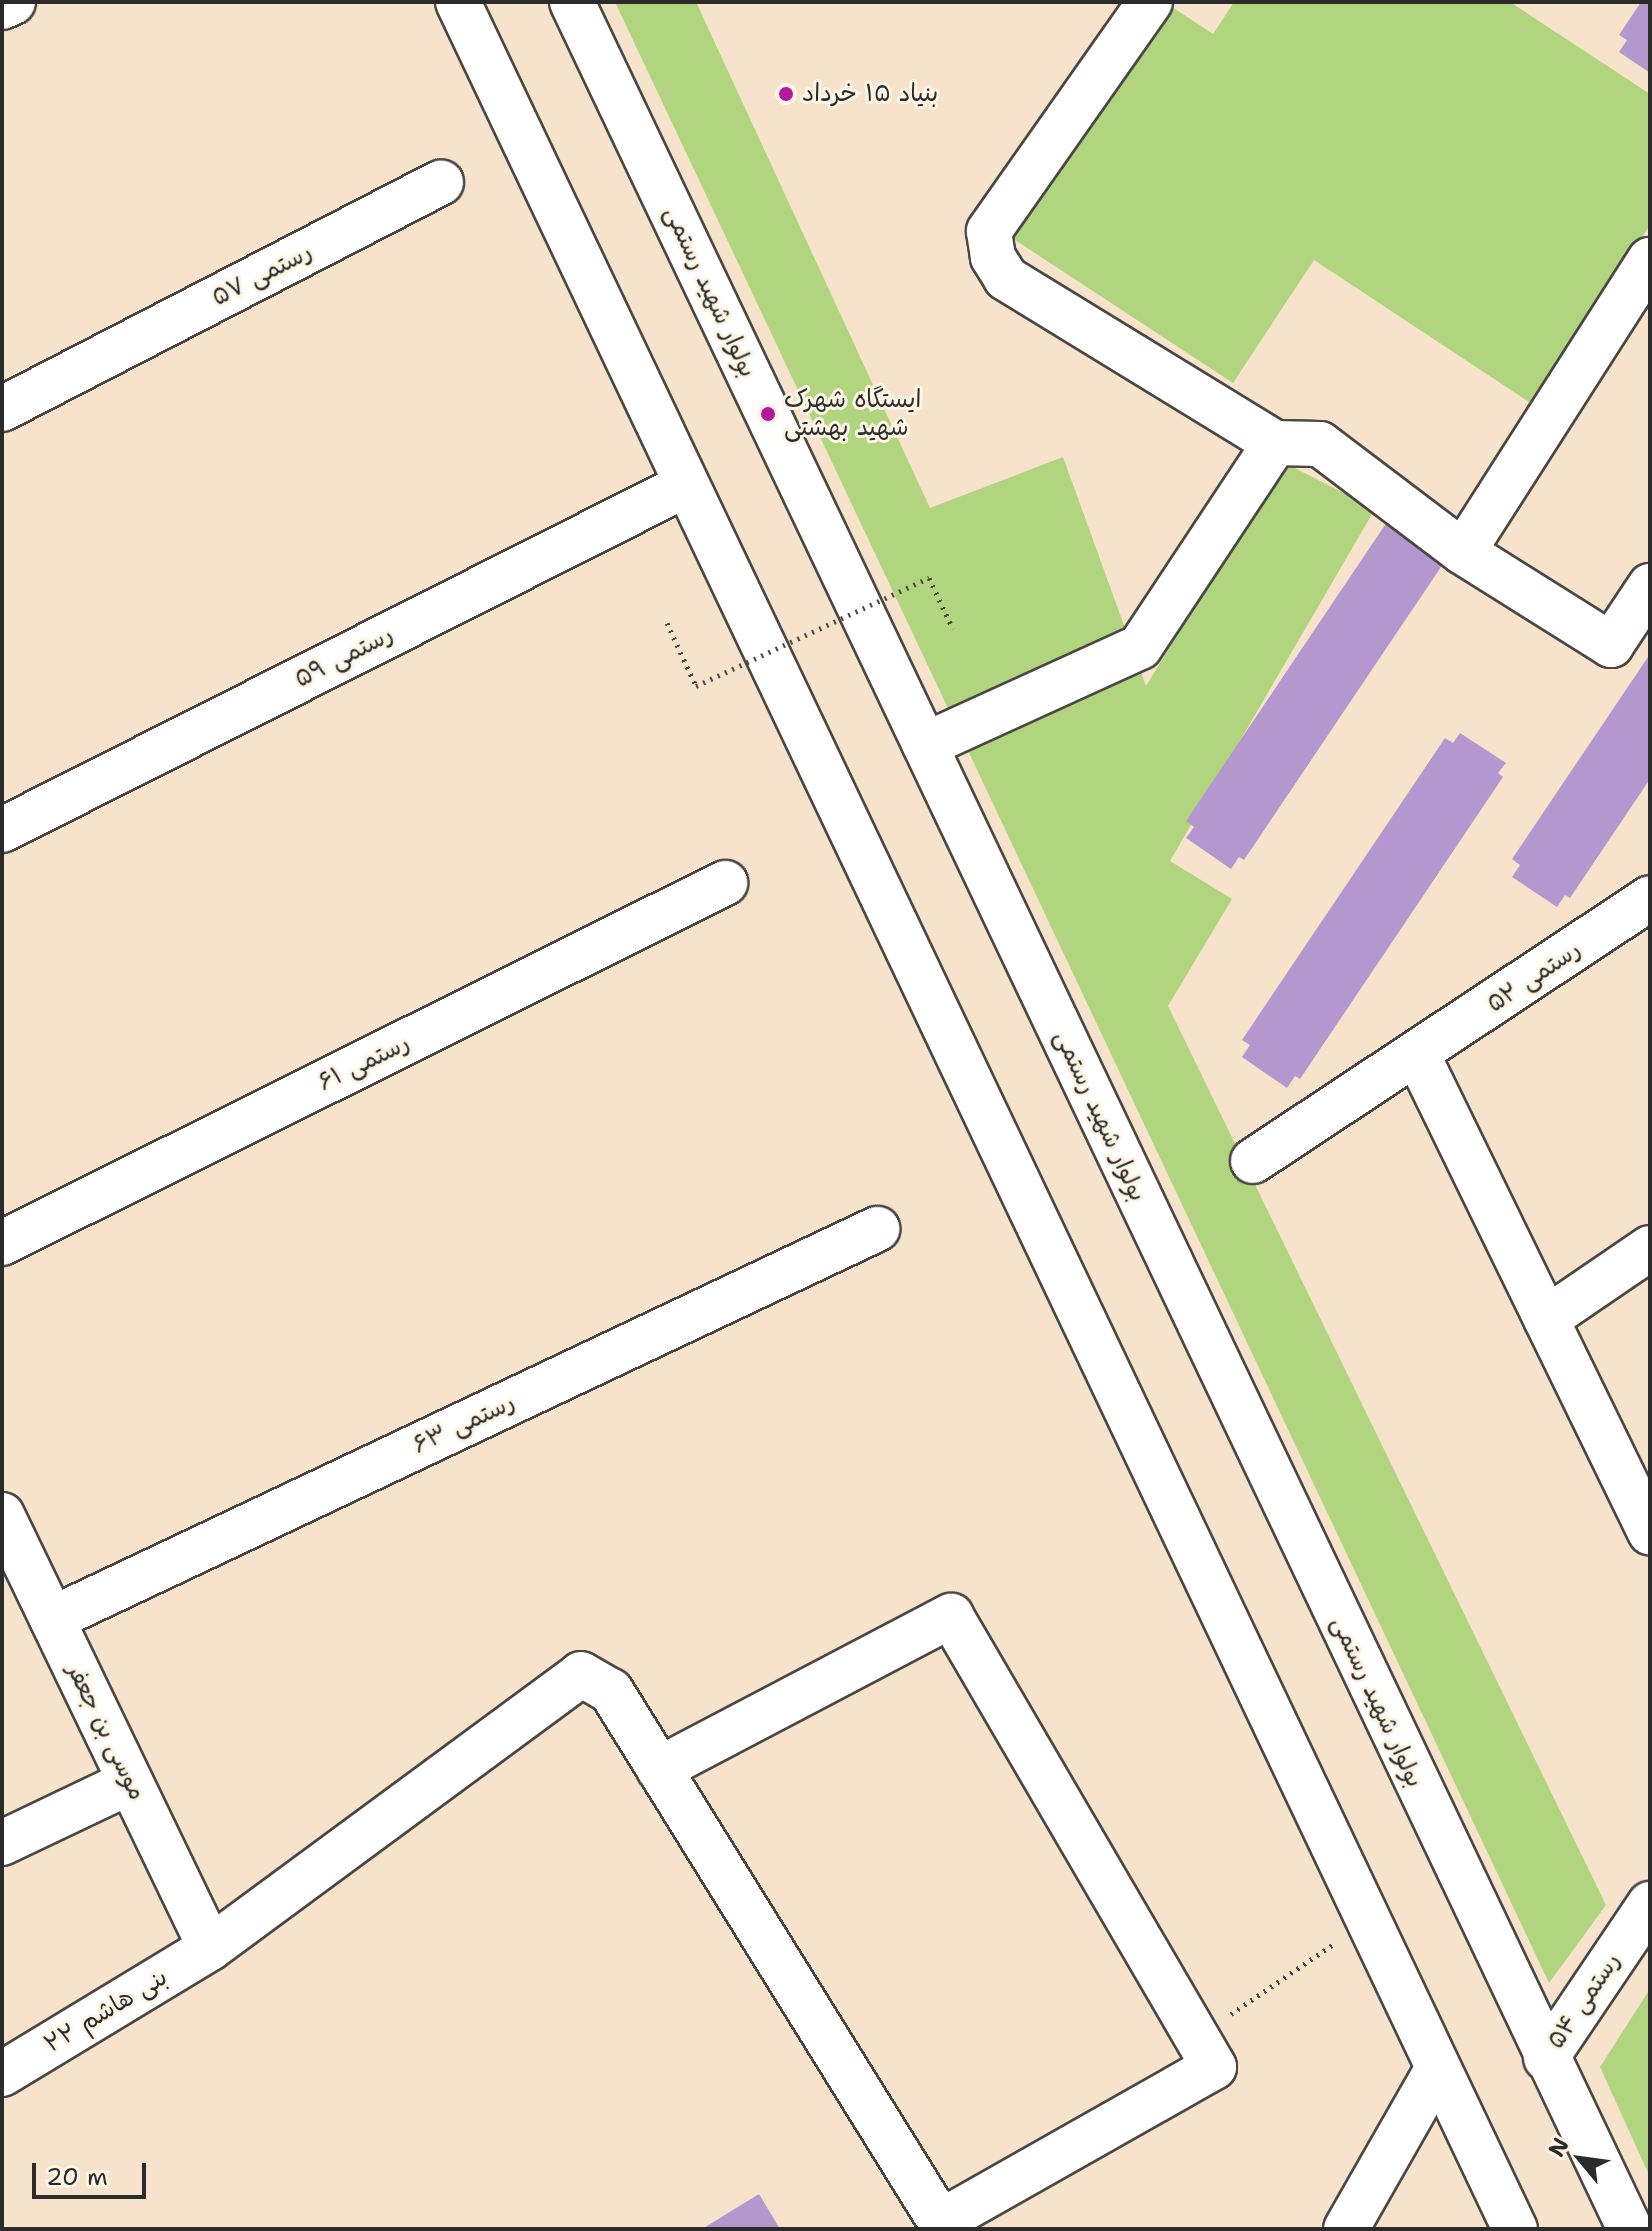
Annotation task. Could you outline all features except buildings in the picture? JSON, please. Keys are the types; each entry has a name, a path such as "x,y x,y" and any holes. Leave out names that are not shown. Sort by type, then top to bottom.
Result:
{"street":[{"path":"2,7 13,2"},
{"path":"458,2 1515,2229"},
{"name":"بولوار شهید رستمی","path":"572,2 1546,2058 1630,2229"},
{"path":"1150,2 989,231 993,257 1006,278 1275,443 1320,444 1463,552 1611,645 1650,586"},
{"name":"رستمی ۵۷","path":"2,409 441,182"},
{"path":"1463,552 1650,260"},
{"path":"925,745 1140,647 1275,443"},
{"name":"رستمی ۵۹","path":"2,830 686,485"},
{"name":"رستمی ۶۱","path":"2,1243 725,883"},
{"name":"رستمی ۵۲","path":"1253,1161 1418,1056 1650,898"},
{"path":"1418,1056 1648,1519"},
{"name":"رستمی ۶۳","path":"52,1619 877,1229"},
{"path":"1546,1319 1650,1248"},
{"name":"موسی بن جعفر","path":"2,1515 210,1948"},
{"path":"951,1616 1197,2037 1214,2067 942,2226 659,1769 951,1616"},
{"name":"بنی هاشم ۲۲","path":"2,2074 210,1948 581,1674 611,1691 659,1769"},
{"path":"2,1843 130,1782"},
{"name":"رستمی ۵۴","path":"1546,2058 1650,1904"},
{"path":"1346,2229 1438,2068"}],"path":[{"path":"667,623 696,686 929,578 953,629"},
{"path":"1197,2037 1368,1921"}],"green space":[{"path":"615,2 696,2 930,508 1063,457 1146,686 1283,462 1375,509 1170,861 1232,899 1168,1006 1606,1905 1549,1983"},
{"path":"1234,2 1510,2 1650,94 1650,225 1532,404 1314,260 1233,383 1012,238 1166,3 1213,34"},
{"path":"1648,1992 1650,1996 1650,2177 1600,2067"}],"place":[{"name":"بنیاد ۱۵ خرداد","path":"786,94"},
{"name":"ایستگاه شهرک شهید بهشتی","path":"768,414"}]}
